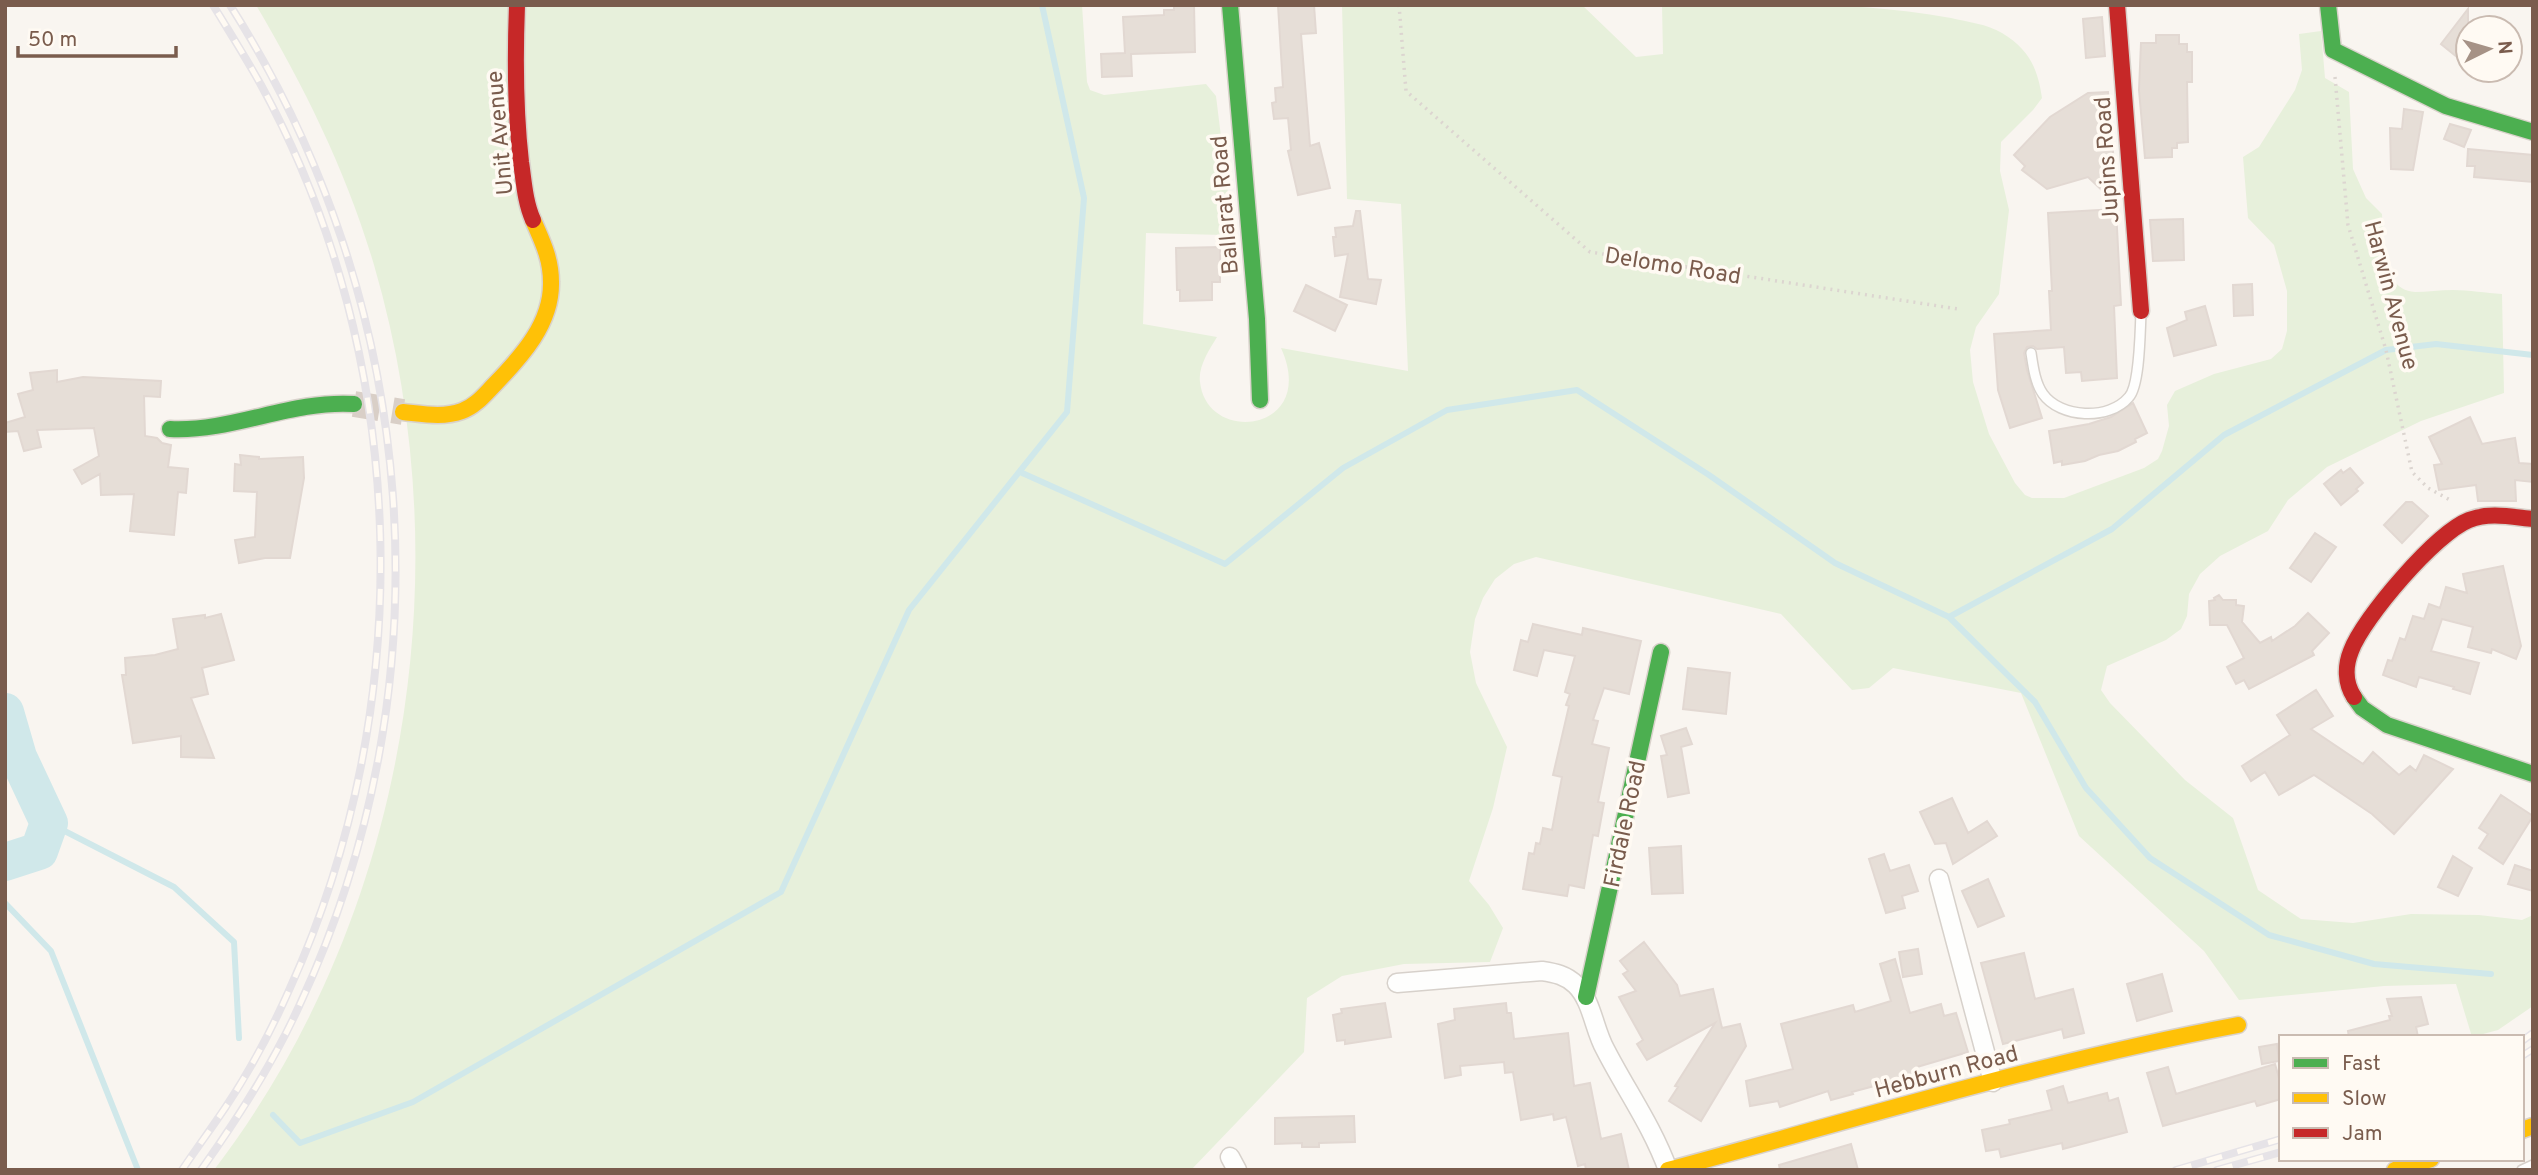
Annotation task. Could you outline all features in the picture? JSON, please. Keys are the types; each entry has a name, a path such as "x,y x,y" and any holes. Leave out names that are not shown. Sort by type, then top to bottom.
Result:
{"street":[{"name":"Unit Avenue","path":"403,412 448,415 467,410 528,349 540,328 547,306 551,283 550,259 532,221 522,170 515,37 517,5"},
{"name":"Ballarat Road","path":"1230,5 1257,320 1260,400"},
{"name":"Jupins Road","path":"2117,5 2141,311"},
{"path":"2328,5 2333,50 2446,106 2533,132"},
{"path":"170,429 199,430 224,426 318,402 354,404"},
{"path":"2533,519 2512,516 2479,517 2445,533 2366,621 2351,644 2346,663 2347,683 2357,705 2369,716 2386,725 2533,774"},
{"name":"Firdale Road","path":"1586,997 1661,652"},
{"path":"1940,879 1993,1082"},
{"path":"1397,983 1542,971 1561,974 1575,983 1586,997 1605,1049 1651,1128 1668,1170"},
{"name":"Hebburn Road","path":"1668,1170 1993,1082 2184,1035 2238,1026"},
{"path":"2395,1170 2424,1161"}],"lane":[{"path":"2031,353 2042,393 2052,404 2067,411 2088,414 2119,406 2130,396 2135,384 2141,311"},
{"path":"2522,1170 2533,1166"}],"path":[{"name":"Delomo Road","path":"1399,5 1405,91 1590,252 1958,309"},
{"name":"Harwin Avenue","path":"2333,50 2348,225 2386,350 2412,472 2428,488 2479,517"}],"green space":[{"path":"1771,4 1880,8 1984,25 2011,39 2025,53 2035,69 2042,98 2001,142 2000,171 2009,210 1999,294 1976,327 1970,350 1973,382 1989,434 2015,483 2025,495 2032,498 2064,498 2144,468 2158,459 2169,426 2167,405 2175,391 2214,374 2271,359 2282,349 2287,331 2287,291 2274,245 2248,218 2243,157 2259,147 2295,90 2302,70 2299,34 2321,31 2325,78 2349,92 2353,169 2366,198 2382,214 2384,249 2389,273 2404,289 2415,292 2459,290 2502,294 2504,393 2421,421 2327,467 2288,500 2268,531 2220,556 2200,574 2189,594 2187,616 2181,629 2166,640 2107,666 2101,690 2110,703 2185,780 2233,818 2258,890 2301,919 2353,923 2411,914 2479,915 2522,920 2533,915 2533,1006 2498,1030 2471,1035 2456,984 2384,986 2239,1000 2204,951 2079,836 2021,693 1893,668 1869,688 1852,690 1781,614 1536,557 1514,564 1495,579 1483,598 1475,619 1470,652 1476,683 1507,747 1493,808 1469,881 1489,905 1503,928 1490,962 1404,964 1342,976 1307,998 1304,1052 1191,1170 214,1170 280,1071 333,964 373,852 400,736 414,618 414,499 401,381 374,265 363,231 338,164 291,68 256,5 1082,5 1087,82 1090,90 1104,95 1206,84 1216,96 1231,218 1223,235 1146,233 1143,324 1217,337 1202,365 1200,382 1207,402 1221,416 1239,422 1257,421 1274,413 1285,398 1289,376 1281,348 1408,371 1401,204 1347,199 1342,5 1582,5 1636,57 1663,54 1662,5"}],"building":[{"path":"1194,5 1195,52 1131,54 1132,76 1102,77 1101,54 1125,53 1123,17 1164,15 1164,10 1174,10 1174,6"},
{"path":"1278,5 1314,5 1316,33 1301,34 1310,146 1319,143 1330,188 1298,195 1288,151 1291,150 1288,118 1274,119 1272,103 1276,102 1275,88 1283,87"},
{"path":"2102,17 2105,56 2086,58 2083,19"},
{"path":"2454,27 2454,55 2441,44"},
{"path":"2156,35 2179,35 2179,44 2187,44 2187,52 2192,52 2192,82 2187,82 2188,142 2177,143 2177,148 2172,148 2172,157 2145,158 2139,90 2141,43 2156,43"},
{"path":"2108,92 2116,188 2109,197 2088,177 2047,189 2022,170 2025,166 2014,155 2050,117 2088,93"},
{"path":"2404,109 2423,112 2413,170 2391,169 2390,128 2402,129"},
{"path":"2450,124 2471,130 2464,147 2444,139"},
{"path":"2468,149 2533,155 2533,182 2474,177 2475,166 2467,166"},
{"path":"2116,209 2121,305 2114,306 2117,378 2082,381 2081,372 2066,373 2064,347 2027,347 2024,353 2027,370 2042,418 2010,428 1998,390 1994,334 2051,330 2048,213"},
{"path":"1356,211 1360,211 1368,279 1381,280 1376,304 1340,297 1348,254 1335,256 1333,237 1336,237 1335,228 1353,226"},
{"path":"2183,219 2184,260 2153,261 2150,220"},
{"path":"1220,247 1220,282 1212,282 1212,300 1180,301 1180,290 1177,290 1176,248"},
{"path":"2252,284 2253,315 2234,316 2233,285"},
{"path":"1306,285 1347,305 1335,331 1294,311"},
{"path":"2205,306 2216,345 2174,356 2167,328 2187,320 2185,312"},
{"path":"57,370 57,382 83,377 161,381 160,397 144,396 145,436 171,445 168,467 188,469 186,493 178,492 174,535 130,531 134,494 101,495 100,474 82,484 74,470 99,456 94,428 37,430 41,447 24,451 18,431 5,432 5,423 25,417 18,394 33,390 30,373"},
{"path":"2133,403 2147,433 2135,439 2136,442 2118,451 2085,461 2062,465 2062,461 2054,463 2049,431 2111,417"},
{"path":"2470,417 2482,444 2515,438 2519,463 2533,464 2533,482 2515,480 2516,501 2478,501 2476,485 2439,490 2434,465 2442,464 2429,437"},
{"path":"240,455 259,459 303,457 304,478 290,558 265,558 239,563 235,540 255,537 257,492 234,491 235,464 241,465"},
{"path":"2350,468 2363,483 2356,489 2358,491 2341,505 2324,484 2341,470 2343,473"},
{"path":"2406,502 2412,502 2428,516 2402,543 2384,525"},
{"path":"2315,533 2336,547 2311,582 2290,568"},
{"path":"2503,566 2521,646 2516,659 2492,649 2491,653 2468,647 2473,627 2442,619 2431,651 2479,663 2470,694 2419,677 2416,687 2383,675 2388,660 2392,661 2400,638 2405,640 2413,616 2424,619 2429,604 2440,608 2446,587 2467,593 2463,574"},
{"path":"2219,595 2223,600 2236,600 2236,605 2244,606 2242,622 2260,643 2271,637 2272,641 2295,626 2308,613 2329,633 2312,651 2314,655 2249,689 2244,680 2236,684 2227,667 2244,658 2227,625 2210,625 2209,601 2215,600"},
{"path":"221,614 234,660 202,668 208,694 191,698 214,758 181,757 181,736 133,743 122,675 126,675 125,658 178,649 173,619 205,615 205,618"},
{"path":"1533,624 1582,635 1583,628 1641,641 1629,694 1604,688 1593,720 1598,721 1592,744 1609,748 1598,802 1604,803 1598,836 1593,835 1584,888 1569,885 1567,896 1523,889 1529,853 1534,854 1536,843 1540,844 1543,828 1552,830 1562,777 1553,775 1569,706 1566,705 1570,694 1565,692 1575,656 1544,650 1537,676 1514,670 1521,640 1528,642"},
{"path":"1688,668 1730,673 1726,714 1683,709"},
{"path":"2316,690 2333,716 2311,729 2363,764 2373,752 2399,775 2410,766 2416,771 2424,755 2453,769 2394,834 2372,814 2314,775 2279,795 2265,772 2251,781 2242,766 2290,735 2277,715"},
{"path":"1686,728 1692,744 1681,747 1689,793 1668,797 1661,756 1667,755 1661,736"},
{"path":"2501,795 2533,816 2503,864 2479,848 2488,834 2479,828"},
{"path":"1952,798 1968,833 1987,821 1997,836 1953,864 1946,843 1935,844 1920,812"},
{"path":"1681,846 1683,893 1652,894 1649,848"},
{"path":"1884,854 1890,871 1909,865 1918,891 1902,896 1905,908 1886,913 1869,859"},
{"path":"2453,856 2472,868 2458,896 2438,887"},
{"path":"2515,865 2533,871 2533,891 2508,884"},
{"path":"1988,879 2004,916 1978,927 1962,891"},
{"path":"1644,942 1677,985 1680,996 1713,989 1722,1028 1740,1024 1746,1046 1701,1121 1669,1101 1678,1087 1675,1086 1715,1023 1647,1060 1637,1044 1643,1040 1619,997 1636,991 1623,974 1628,971 1620,961"},
{"path":"1918,949 1922,974 1903,977 1899,952"},
{"path":"2024,953 2035,999 2073,989 2084,1033 2064,1038 2062,1029 2003,1044 1981,963"},
{"path":"1895,959 1910,1013 1941,1004 1944,1016 1956,1013 1968,1052 1917,1067 1919,1074 1831,1100 1828,1091 1780,1107 1778,1101 1750,1106 1746,1081 1793,1069 1781,1024 1853,1005 1855,1012 1891,1001 1880,964"},
{"path":"2162,974 2172,1011 2137,1021 2127,984"},
{"path":"2421,997 2428,1024 2416,1027 2418,1035 2349,1035 2348,1031 2390,1020 2389,1016 2392,1016 2387,999"},
{"path":"1385,1003 1391,1037 1345,1044 1345,1040 1337,1041 1333,1015 1342,1013 1341,1009"},
{"path":"1506,1003 1507,1013 1511,1013 1514,1039 1568,1033 1574,1086 1590,1083 1601,1139 1621,1134 1629,1170 1586,1170 1585,1164 1578,1166 1566,1117 1554,1120 1553,1114 1521,1120 1513,1072 1505,1073 1504,1062 1460,1066 1461,1075 1445,1078 1438,1024 1455,1020 1454,1009"},
{"path":"2277,1044 2279,1061 2262,1064 2259,1047"},
{"path":"2275,1064 2279,1078 2279,1100 2257,1106 2255,1101 2163,1126 2147,1073 2168,1067 2176,1094"},
{"path":"2063,1086 2068,1103 2107,1093 2109,1101 2118,1098 2127,1132 2063,1149 2062,1143 2001,1157 1999,1149 1986,1151 1982,1130 2010,1124 2009,1120 2052,1110 2047,1091"},
{"path":"1354,1116 1355,1142 1319,1143 1319,1147 1302,1147 1302,1143 1275,1144 1275,1118"},
{"path":"1851,1144 1858,1170 1780,1170 1779,1165"}],"waterway":[{"path":"273,1115 300,1143 413,1102 781,892 909,610 1067,412 1084,198 1042,5"},
{"path":"1020,472 1225,564 1343,468 1447,410 1577,390 1709,475 1835,563 1949,617 2112,529 2224,435 2386,350 2436,344 2533,355"},
{"path":"1949,617 2035,702 2086,788 2150,858 2269,935 2374,964 2491,974"},
{"path":"5,712 18,757 49,823 39,851 5,862"},
{"path":"49,823 174,887 234,942 239,1038"},
{"path":"5,903 51,951 138,1170"}],"tunnel":[{"path":"354,404 403,412"}],"railway":[{"path":"182,1170 234,1094 268,1034 290,988 332,879 361,766 377,650 380,533 370,417 347,302 311,191 261,85 213,5"},
{"path":"201,1170 255,1089 290,1026 348,881 379,754 394,625 393,496 376,367 343,242 294,121 230,5"},
{"path":"2524,1040 2533,1033"},
{"path":"2524,1055 2533,1049"},
{"path":"2176,1170 2279,1140"},
{"path":"2217,1170 2279,1153"}],"traffic: fast":[{"path":"1230,5 1257,319 1260,400"},
{"path":"2328,5 2333,50 2446,106 2533,132"},
{"path":"170,429 217,426 307,407 354,404"},
{"path":"1586,997 1661,652"},
{"path":"2354,697 2362,708 2387,725 2533,774"}],"traffic: slow":[{"path":"403,412 440,415 467,409 505,373 534,338 550,297 551,273 548,257 533,220"},
{"path":"1668,1170 2023,1073 2238,1025"},
{"path":"2524,1129 2533,1126"},
{"path":"2395,1170 2424,1161"}],"traffic: jam":[{"path":"517,5 518,123 525,192 533,220"},
{"path":"2117,5 2141,311"},
{"path":"2354,697 2347,674 2351,651 2358,636 2385,598 2420,558 2438,541 2469,520 2493,516 2533,519"}]}
